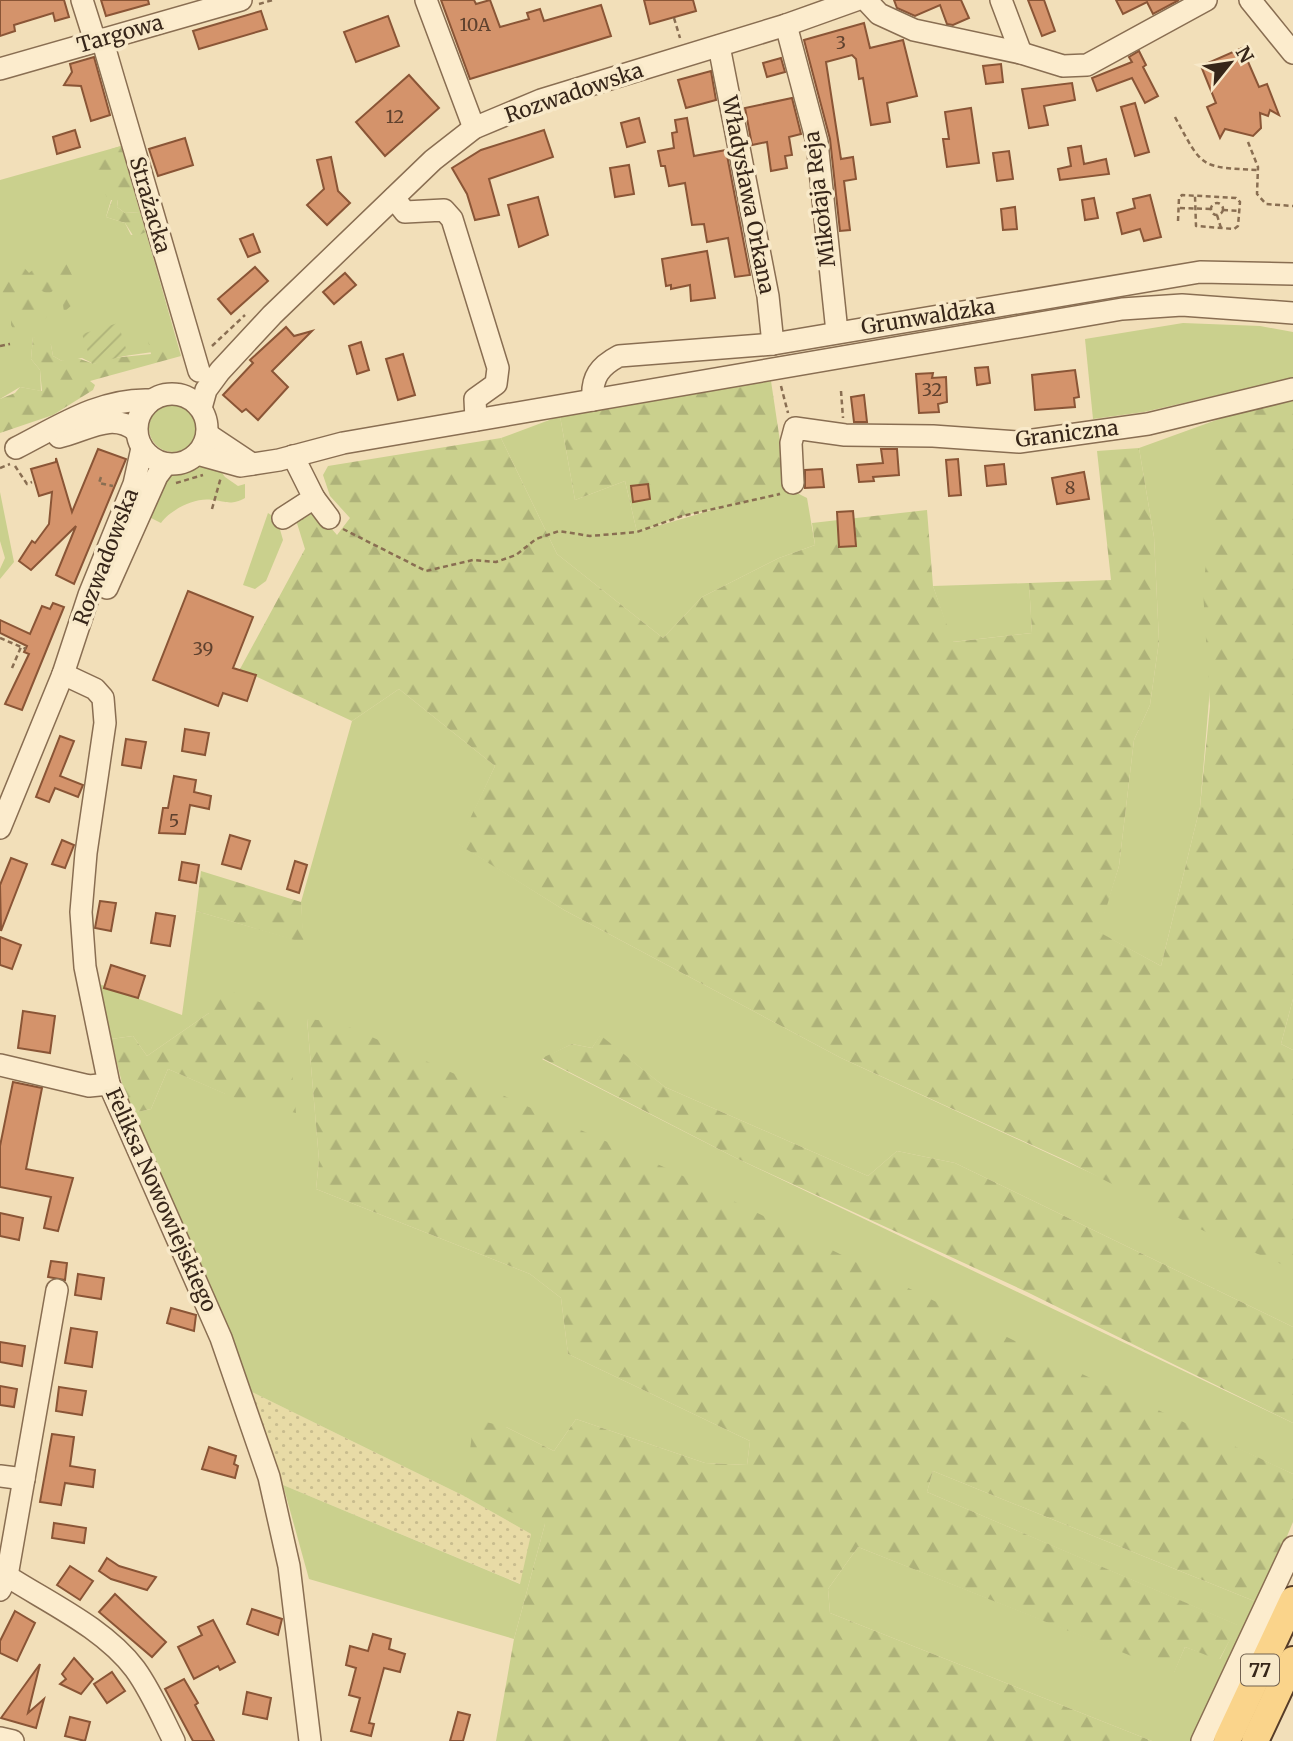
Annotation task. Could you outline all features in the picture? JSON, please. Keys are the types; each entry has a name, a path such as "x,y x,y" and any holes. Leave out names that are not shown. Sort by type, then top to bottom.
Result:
{"main road":[{"name":"77","path":"1227,1741 1293,1600"},
{"name":"77","path":"1255,1741 1293,1660"}],"street":[{"name":"Strażacka","path":"82,0 99,40 199,371"},
{"name":"Targowa","path":"0,69 241,0"},
{"path":"426,0 474,128"},
{"name":"Rozwadowska","path":"201,408 206,390 220,371 272,315 433,160 474,128 541,100 786,25 832,4 856,0"},
{"path":"866,0 879,14 914,30 1021,53 1063,66 1087,65 1206,0"},
{"path":"1002,0 1021,53"},
{"path":"1250,0 1293,53"},
{"name":"Mikołaja Reja","path":"786,25 817,142 837,332"},
{"name":"Władysława Orkana","path":"719,46 768,296 773,344"},
{"path":"394,198 405,212 444,210 452,219 498,368 496,384 475,399 476,420"},
{"name":"Grunwaldzka","path":"593,400 592,388 597,372 604,364 619,356 773,344 1200,272 1293,274"},
{"path":"197,454 227,464 252,464 330,446 1122,309 1182,305 1293,313"},
{"name":"Rozwadowska","path":"160,397 272,315"},
{"name":"Graniczna","path":"795,428 845,435 933,436 1019,442 1148,424 1293,389"},
{"path":"182,394 201,408 206,421 207,434 197,454 177,464 166,464 148,456 127,424 111,421 10,455 100,407 117,402 182,394"},
{"path":"139,439 137,419 160,397"},
{"path":"793,483 791,443 795,428"},
{"path":"207,434 252,464"},
{"name":"Rozwadowska","path":"0,828 65,669 89,595 134,484 139,439"},
{"path":"293,456 314,498 329,518"},
{"name":"Rozwadowska","path":"65,669 92,620 157,476 166,464"},
{"path":"283,519 314,498"},
{"name":"Feliksa Nowowiejskiego","path":"65,669 95,689 103,698 105,723 80,912 85,967 109,1084 221,1338 269,1477 289,1566 310,1741"},
{"path":"0,1065 89,1086 109,1084"},
{"path":"57,1290 3,1583 95,1632 134,1667 174,1741"},
{"path":"0,1476 23,1479"},
{"path":"1202,1741 1293,1547"},
{"path":"0,1738 13,1741"}],"path":[{"path":"674,18 680,38"},
{"path":"1175,117 1195,155 1213,168 1258,170"},
{"path":"1248,142 1258,170 1257,194 1266,204 1293,206"},
{"path":"1178,221 1180,197 1195,196 1238,198 1240,211 1237,228 1196,226 1195,196"},
{"path":"1212,209 1217,204 1223,210 1240,211"},
{"path":"1178,208 1212,209 1221,228"},
{"path":"1217,215 1223,210"},
{"path":"0,346 10,344"},
{"path":"777,368 785,405 795,428"},
{"path":"841,391 845,435"},
{"path":"10,455 27,484 32,482"},
{"path":"212,509 223,471"},
{"path":"101,477 99,483 107,486 123,484"},
{"path":"329,518 352,535 426,571 473,559 496,562 516,555 536,539 559,531 590,536 637,532 682,516 782,494 793,483"},
{"path":"0,638 26,649"},
{"path":"12,668 20,647"}],"shaded area":[{"path":"252,1392 464,1496 531,1534 521,1584 283,1485"}],"green space":[{"path":"121,146 140,212 125,213 117,207 118,200 111,200 106,217 125,223 131,235 146,232 181,356 174,349 103,359 94,364 82,358 62,361 53,356 51,345 33,337 31,359 40,370 41,391 20,387 0,399 0,180"},
{"path":"121,146 133,189 120,190 107,197 86,162 98,157 107,159 111,149"},
{"path":"118,199 117,207 125,213 140,212 146,232 134,237 125,223 106,217 112,200"},
{"path":"61,253 72,275 71,285 81,297 64,312 58,298 59,287 48,294 35,291 38,300 56,299 60,312 56,317 50,313 43,321 35,322 29,333 16,334 11,318 0,303 2,266 19,262 29,273 36,267 45,273 52,269 53,260"},
{"path":"118,323 128,355 92,364 82,334"},
{"path":"1183,323 1260,326 1293,332 1293,378 1144,412 1093,419 1085,339"},
{"path":"147,336 172,342 181,356 90,381 95,385 93,390 53,415 0,433 0,399 15,393 20,387 42,391 40,370 31,359 33,337 45,338 51,345 53,356 62,361 72,356 94,364 103,359 151,354"},
{"path":"771,381 787,488 782,494 682,516 637,532 625,481 575,500 560,416"},
{"path":"1293,401 1293,999 1281,1044 1293,1050 1293,1269 1206,1232 1067,1161 841,1058 564,910 458,844 495,766 399,689 352,721 240,669 305,549 296,520 313,507 337,535 350,518 330,496 323,475 328,466 501,438 557,554 663,638 702,597 779,558 815,545 812,523 927,510 933,586 953,642 1032,633 1029,583 1111,580 1097,451 1139,448 1154,537 1159,641 1150,705 1134,740 1119,866 1099,932 1161,966 1200,807 1210,706 1203,590 1213,501 1212,448 1219,430 1233,414"},
{"path":"173,404 190,411 197,428 190,445 173,452 156,445 149,428 156,411"},
{"path":"1233,414 1200,807 1161,966 1098,932 1119,866 1134,740 1150,705 1159,641 1154,537 1139,448"},
{"path":"560,416 575,500 625,481 637,532 787,488 807,498 815,545 779,558 702,597 663,638 557,554 501,438"},
{"path":"200,463 217,466 225,477 238,486 245,484 245,498 232,502 198,500 184,505 161,523 149,517 168,475"},
{"path":"0,492 14,562 0,579 0,569 5,558 0,541"},
{"path":"268,513 277,519 283,540 266,581 255,589 243,585"},
{"path":"1029,583 1032,633 952,642 933,586"},
{"path":"399,689 495,766 459,844 564,910 841,1058 1293,1266 1293,1327 955,1163 897,1151 868,1176 665,1087 600,1036 592,1048 572,1044 542,1059 736,1158 1293,1423 1293,1474 307,1019 319,1160 316,1189 530,1274 561,1298 568,1354 750,1441 747,1465 705,1463 576,1419 554,1451 506,1427 545,1524 514,1639 309,1579 283,1485 520,1584 531,1534 464,1496 252,1392 208,1280 156,1171 133,1113 151,1109 168,1069 226,1094 209,1013 147,1056 133,1036 111,1039 86,979 182,1015 196,911 303,942 301,902 352,721"},
{"path":"201,871 301,902 304,943 196,911"},
{"path":"219,987 286,1012 296,1113 232,1097 168,1069 151,1109 133,1113 123,1087 111,1039 133,1036 147,1056 209,1013"},
{"path":"1293,999 1293,1050 1281,1044"},
{"path":"307,1019 338,1022 675,1172 1063,1365 1293,1474 1293,1522 1259,1603 933,1471 927,1492 1238,1625 1219,1660 1185,1647 1174,1673 858,1547 828,1589 830,1613 1152,1741 496,1741 514,1639 545,1524 464,1496 474,1419 506,1427 554,1451 576,1419 705,1463 747,1465 750,1441 568,1354 561,1298 530,1274 316,1189 319,1160"},
{"path":"600,1035 665,1087 868,1176 897,1151 955,1163 1293,1327 1293,1423 1027,1292 736,1158 542,1058 572,1044 592,1048"},
{"path":"933,1471 1259,1603 1193,1741 1152,1741 830,1613 828,1589 858,1547 1174,1672 1185,1647 1220,1659 1237,1625 927,1492"}],"building":[{"path":"0,0 64,0 69,17 55,21 53,13 14,25 15,31 0,36"},
{"path":"101,0 148,0 149,4 106,16"},
{"path":"441,0 474,0 476,4 490,0 500,27 529,19 527,13 540,9 544,21 601,5 611,36 470,79"},
{"path":"644,0 693,0 696,11 650,24"},
{"path":"894,0 961,0 969,18 953,25 947,24 940,5 915,16 897,8"},
{"path":"1028,0 1044,0 1055,31 1042,36"},
{"path":"1116,0 1179,0 1153,14 1147,2 1123,14"},
{"path":"261,11 267,29 199,49 193,31"},
{"path":"388,16 399,46 356,62 344,32"},
{"path":"864,23 870,48 903,40 917,96 887,103 890,122 871,125 863,78 859,79 856,59 852,55 826,62 841,159 853,157 856,179 844,181 850,230 840,231 830,139 804,40"},
{"path":"1242,48 1259,87 1267,84 1279,115 1270,110 1268,116 1260,113 1261,128 1253,136 1225,129 1220,138 1207,107 1216,103 1201,66"},
{"path":"1139,51 1146,65 1143,67 1158,96 1145,103 1132,78 1097,91 1092,78 1132,62 1129,57"},
{"path":"94,57 110,115 91,121 81,86 64,85 72,72 70,64"},
{"path":"781,58 785,72 767,77 763,63"},
{"path":"1001,64 1003,82 986,84 983,66"},
{"path":"711,71 716,100 686,108 678,80"},
{"path":"409,75 439,108 385,156 356,122"},
{"path":"1072,83 1075,100 1044,106 1048,125 1029,128 1022,89"},
{"path":"792,98 801,134 789,137 792,155 785,156 787,168 771,171 767,142 752,145 745,108"},
{"path":"1135,103 1149,152 1135,156 1121,107"},
{"path":"971,108 979,163 947,167 943,139 949,139 945,112"},
{"path":"639,118 645,142 627,147 621,123"},
{"path":"687,118 694,156 726,150 750,275 735,277 728,238 707,242 704,224 692,225 685,183 669,186 665,166 661,166 658,151 674,148 672,133 677,132 675,120"},
{"path":"75,130 80,147 57,154 53,137"},
{"path":"544,130 553,157 489,179 499,215 475,220 467,194 452,168 481,150"},
{"path":"185,138 193,165 158,176 149,149"},
{"path":"1081,146 1084,164 1106,159 1109,174 1060,180 1058,169 1071,166 1068,148"},
{"path":"1009,151 1013,179 997,181 993,153"},
{"path":"331,157 338,191 350,203 327,225 307,205 324,189 317,160"},
{"path":"629,165 634,194 615,197 610,168"},
{"path":"1150,195 1161,237 1144,241 1140,229 1122,234 1117,213 1135,208 1133,199"},
{"path":"538,197 548,235 519,247 508,205"},
{"path":"1094,198 1098,218 1085,220 1082,200"},
{"path":"1015,207 1017,229 1003,230 1001,209"},
{"path":"253,234 260,252 248,257 240,239"},
{"path":"707,251 715,298 691,301 690,285 671,289 671,285 666,286 662,259"},
{"path":"255,267 268,281 231,314 218,299"},
{"path":"345,273 356,285 334,304 323,292"},
{"path":"286,327 294,336 312,331 272,371 288,387 258,420 246,409 242,412 223,395 253,363 250,360"},
{"path":"361,342 369,370 357,374 349,346"},
{"path":"403,354 415,395 398,400 386,359"},
{"path":"988,367 990,383 977,385 975,368"},
{"path":"1075,370 1079,397 1074,398 1075,407 1035,410 1032,375"},
{"path":"933,373 932,378 946,377 947,402 938,404 939,412 919,413 916,374"},
{"path":"864,395 867,422 854,422 851,397"},
{"path":"98,449 126,459 74,584 56,575 76,526 31,570 19,561 32,541 35,543 49,524 52,492 39,496 31,469 56,462 56,458 72,512"},
{"path":"881,449 897,449 899,475 873,477 874,481 859,482 857,465 883,463"},
{"path":"958,459 961,495 949,496 946,460"},
{"path":"1004,464 1006,484 987,486 985,466"},
{"path":"822,469 824,487 805,488 805,470"},
{"path":"1084,472 1089,499 1057,504 1052,478"},
{"path":"648,484 650,499 633,502 631,486"},
{"path":"853,511 856,546 839,547 837,512"},
{"path":"188,591 253,617 233,668 256,675 247,701 223,693 218,706 153,680"},
{"path":"53,603 64,607 22,710 5,704 29,654 24,652 27,646 0,633 0,620 30,634 42,606 50,609"},
{"path":"185,729 209,733 205,755 182,751"},
{"path":"60,736 74,741 60,776 83,785 78,797 55,788 49,802 36,797"},
{"path":"126,739 146,742 141,768 122,765"},
{"path":"174,776 196,780 194,792 211,796 209,809 190,805 185,834 159,833 163,808 168,808"},
{"path":"230,835 250,841 241,869 222,864"},
{"path":"62,840 74,845 65,868 52,864"},
{"path":"11,858 27,864 1,931 0,885"},
{"path":"295,861 307,865 299,893 287,889"},
{"path":"182,862 199,865 196,883 179,880"},
{"path":"100,901 116,903 111,931 95,928"},
{"path":"156,913 175,916 170,946 151,943"},
{"path":"0,937 21,945 12,969 0,965"},
{"path":"111,965 145,976 138,998 104,988"},
{"path":"23,1011 55,1016 50,1053 18,1048"},
{"path":"13,1082 42,1088 26,1169 73,1178 58,1231 44,1228 51,1197 0,1187 0,1146"},
{"path":"0,1213 23,1218 19,1240 0,1236"},
{"path":"51,1261 67,1263 65,1280 48,1277"},
{"path":"78,1274 104,1278 101,1299 75,1295"},
{"path":"171,1308 196,1315 194,1331 167,1323"},
{"path":"71,1328 97,1332 92,1367 65,1363"},
{"path":"0,1342 25,1346 22,1366 0,1362"},
{"path":"0,1386 17,1389 14,1407 0,1405"},
{"path":"59,1387 86,1391 82,1415 56,1411"},
{"path":"52,1434 74,1437 70,1466 95,1470 93,1487 65,1483 61,1505 40,1502"},
{"path":"209,1447 236,1456 234,1464 238,1466 235,1478 202,1469"},
{"path":"54,1523 86,1528 84,1543 52,1538"},
{"path":"107,1558 119,1566 156,1577 147,1590 111,1579 99,1571"},
{"path":"70,1566 93,1581 80,1600 57,1585"},
{"path":"115,1594 166,1642 152,1657 99,1612"},
{"path":"252,1609 282,1619 278,1635 247,1624"},
{"path":"15,1611 35,1623 17,1661 0,1653 0,1641"},
{"path":"213,1620 235,1662 220,1670 218,1666 194,1679 178,1647 202,1635 198,1627"},
{"path":"373,1634 391,1639 389,1649 405,1654 400,1672 384,1668 369,1723 374,1724 371,1736 351,1731 360,1698 349,1695 356,1668 346,1665 350,1646 368,1651"},
{"path":"74,1658 93,1679 81,1694 60,1684 66,1679 62,1674"},
{"path":"40,1664 28,1713 44,1699 36,1728 1,1718"},
{"path":"112,1672 125,1691 107,1703 94,1684"},
{"path":"184,1679 198,1703 195,1705 214,1741 193,1741 165,1689"},
{"path":"247,1692 271,1698 267,1719 243,1714"},
{"path":"458,1712 470,1715 463,1741 450,1741"},
{"path":"70,1717 90,1722 85,1741 65,1736"}]}
